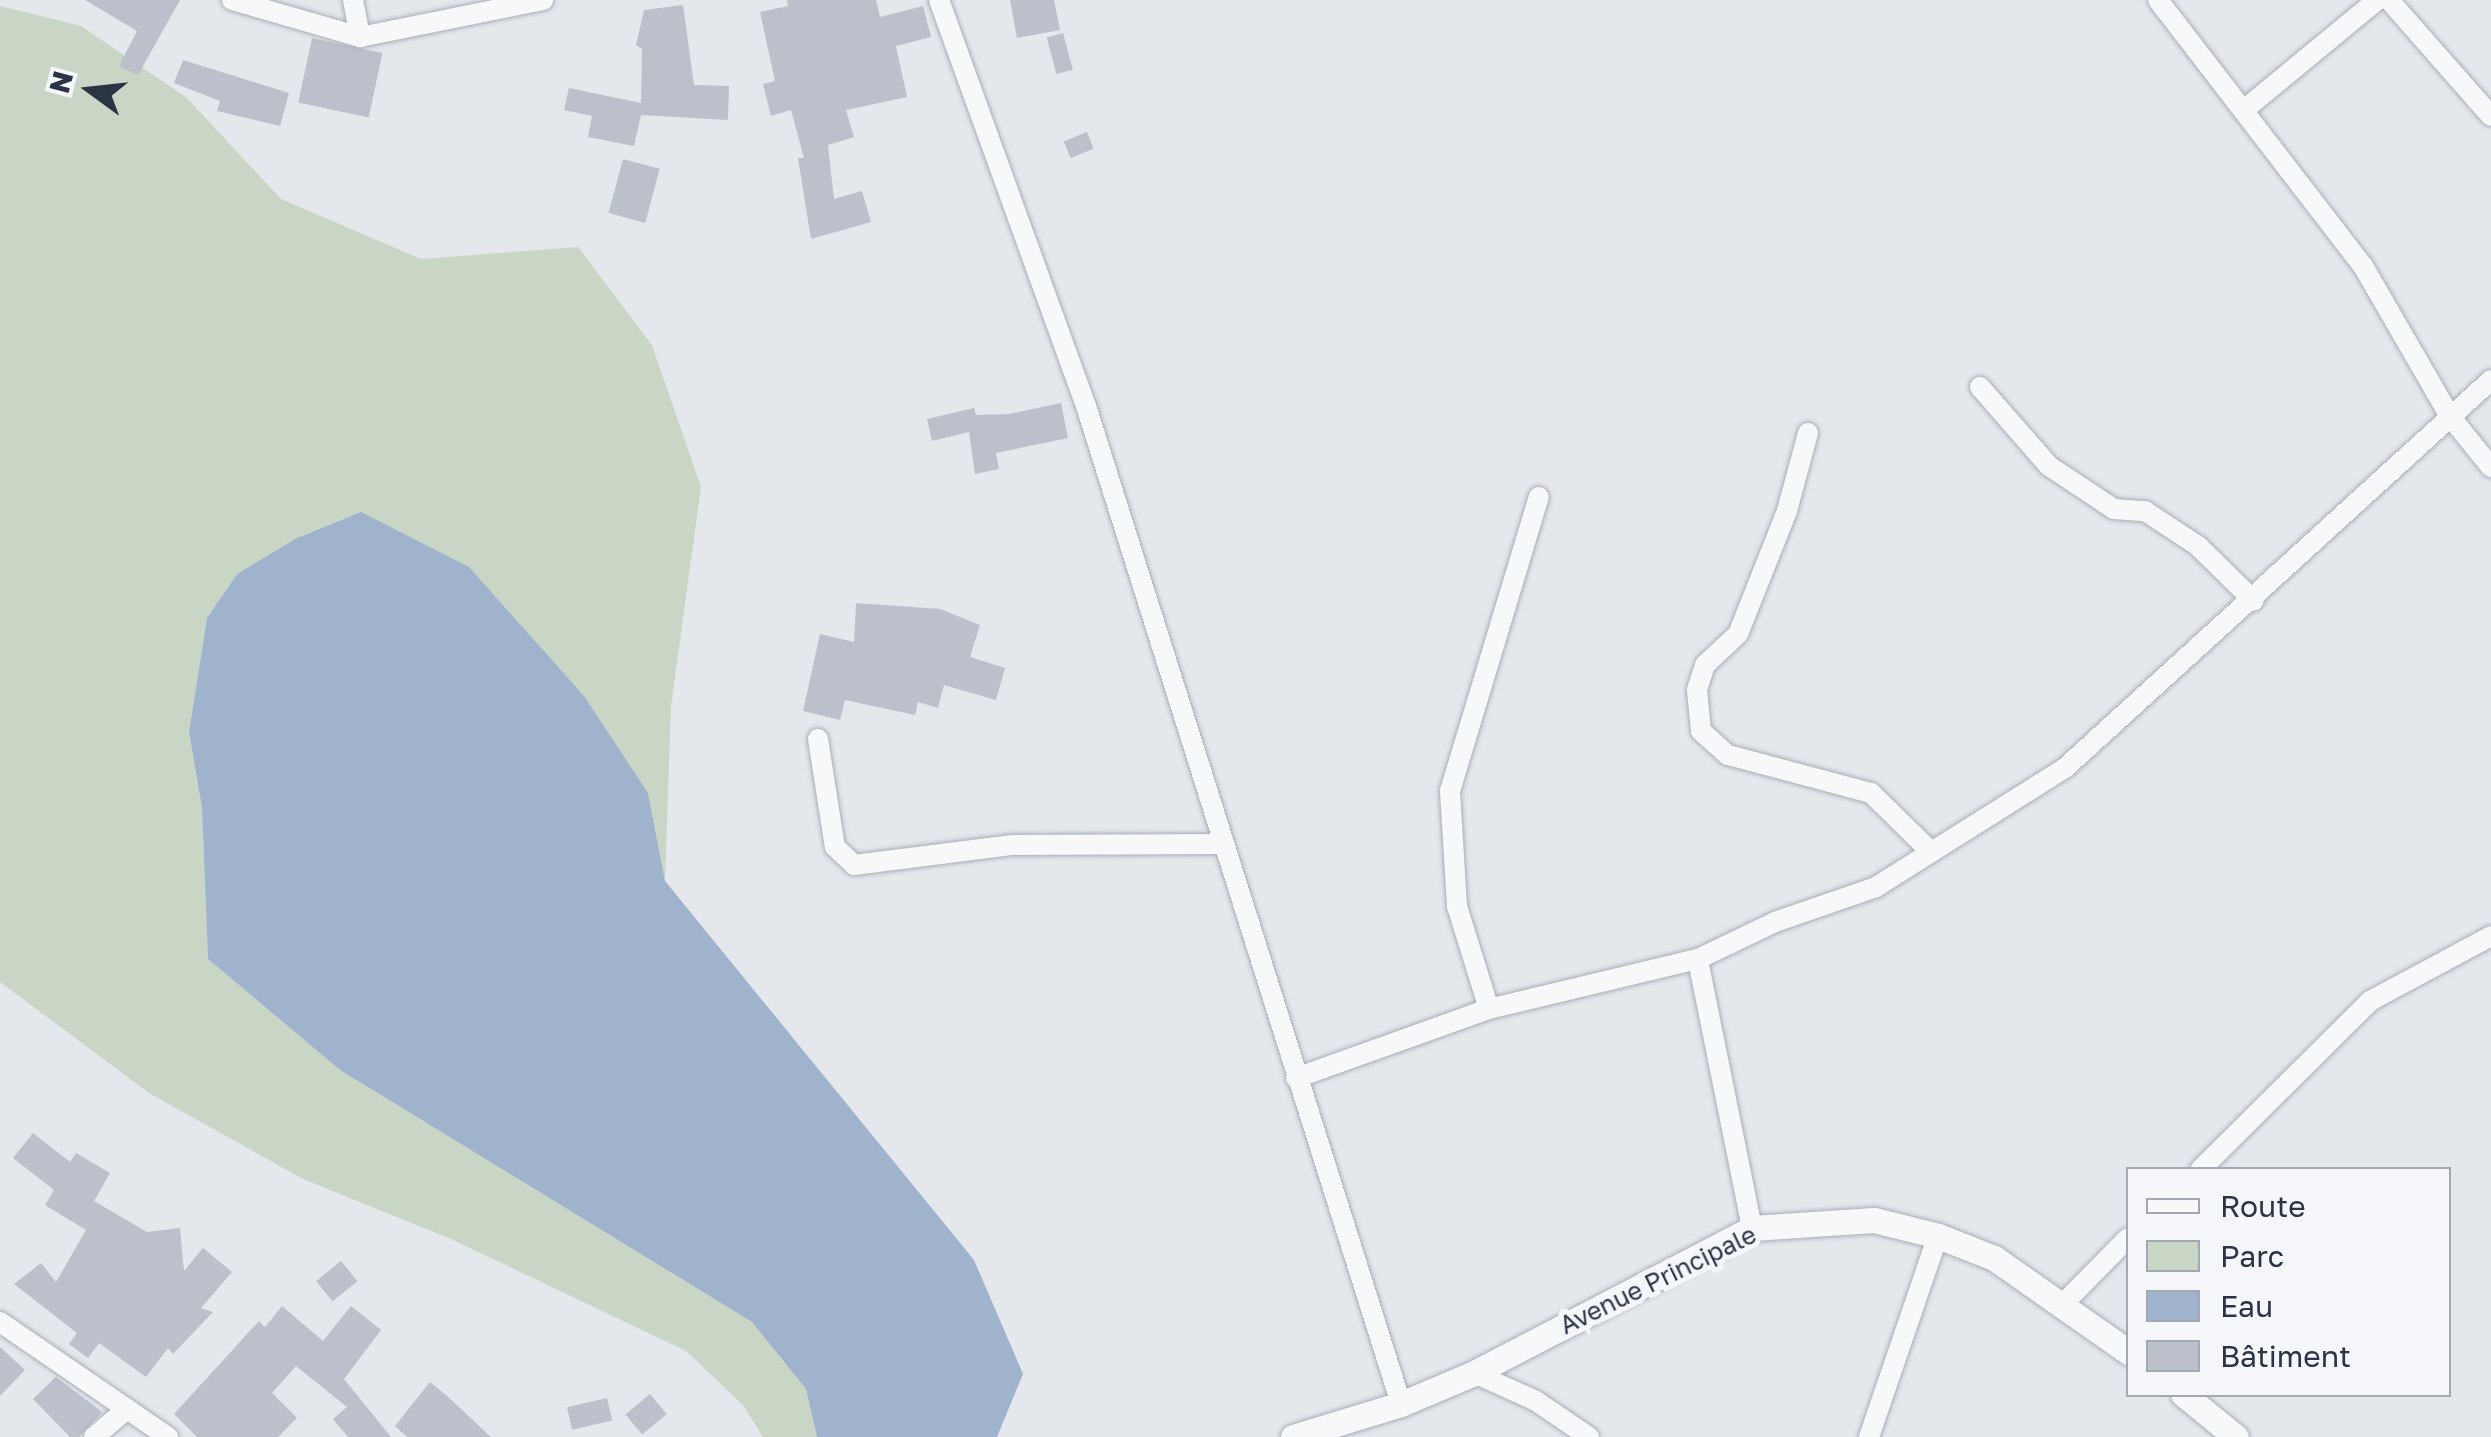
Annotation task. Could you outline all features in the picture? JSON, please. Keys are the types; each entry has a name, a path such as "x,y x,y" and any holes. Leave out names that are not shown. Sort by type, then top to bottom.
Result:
{"street":[{"path":"232,0 360,38 543,0"},
{"path":"352,0 360,38"},
{"path":"939,0 1086,406 1219,844 1401,1404"},
{"path":"2158,0 2363,266 2449,415 2491,467"},
{"path":"2246,110 2377,0"},
{"path":"2389,0 2491,116"},
{"path":"1296,1078 1489,1009 1698,959 1775,922 1876,887 2066,768 2254,601 2449,415 2491,380"},
{"path":"1980,387 2049,466 2114,509 2145,511 2198,546 2254,601"},
{"path":"1808,434 1787,511 1738,634 1705,665 1697,690 1701,731 1728,756 1871,792 1931,852"},
{"path":"1489,1009 1457,906 1450,791 1539,497"},
{"path":"818,739 835,847 854,865 1014,845 1219,844"},
{"path":"2203,1167 2370,1001 2491,936"},
{"path":"1698,959 1752,1228"},
{"name":"Avenue Principale","path":"1292,1437 1401,1404 1474,1372 1752,1228 1874,1220 1938,1236 1994,1258 2064,1302 2126,1350"},
{"path":"1868,1437 1938,1236"},
{"path":"2064,1302 2126,1240"},
{"path":"0,1322 168,1437"},
{"path":"1474,1372 1536,1401 1590,1437"},
{"path":"2186,1397 2226,1434"},
{"path":"94,1437 128,1410"}],"green space":[{"path":"0,6 81,26 187,98 281,199 421,259 578,247 652,345 701,487 671,706 665,881 648,793 295,539 237,574 207,618 189,732 202,808 208,959 340,1070 752,1322 806,1389 817,1437 763,1437 743,1405 686,1351 451,1239 303,1179 149,1093 0,982"}],"water":[{"path":"361,512 469,567 584,696 648,793 665,881 974,1260 1023,1374 997,1437 817,1437 806,1389 752,1322 340,1070 208,959 202,808 189,732 207,618 237,574 295,539"}],"building":[{"path":"85,0 180,0 138,75 119,66 137,31"},
{"path":"787,0 876,0 880,17 923,6 931,37 896,46 907,97 846,110 854,137 828,145 834,199 862,191 871,222 811,239 798,158 804,158 791,110 771,116 763,84 775,81 760,12 788,6"},
{"path":"1010,0 1054,0 1060,30 1017,38"},
{"path":"683,5 694,85 729,86 728,120 641,115 634,146 588,137 592,116 564,110 569,88 641,103 642,49 636,45 644,10"},
{"path":"1063,33 1073,70 1056,74 1047,37"},
{"path":"312,38 382,53 369,118 298,103"},
{"path":"183,60 289,93 280,126 217,111 220,101 174,83"},
{"path":"1087,132 1094,149 1071,158 1064,141"},
{"path":"623,159 660,169 645,223 609,213"},
{"path":"1061,403 1068,438 996,453 999,469 975,474 969,432 932,441 927,419 974,408 976,415 1009,414"},
{"path":"856,603 940,609 980,625 970,657 1005,668 996,700 944,685 938,708 918,702 915,715 845,700 840,720 803,711 820,634 854,642"},
{"path":"33,1133 70,1162 76,1153 110,1173 94,1201 147,1232 180,1228 184,1271 203,1248 232,1272 201,1308 213,1312 173,1354 168,1348 146,1377 99,1343 88,1358 69,1344 77,1333 14,1284 41,1263 56,1282 86,1230 45,1205 54,1190 13,1158"},
{"path":"341,1261 357,1281 332,1301 316,1281"},
{"path":"282,1306 323,1341 351,1306 381,1330 344,1379 391,1437 348,1437 333,1419 347,1407 296,1366 272,1393 297,1418 278,1437 197,1437 174,1414 259,1321 265,1327"},
{"path":"0,1347 25,1370 0,1396"},
{"path":"56,1377 102,1412 79,1437 70,1437 33,1399"},
{"path":"430,1382 491,1437 407,1437 395,1426"},
{"path":"650,1394 667,1414 642,1434 625,1415"},
{"path":"607,1398 612,1420 572,1430 567,1407"}]}
